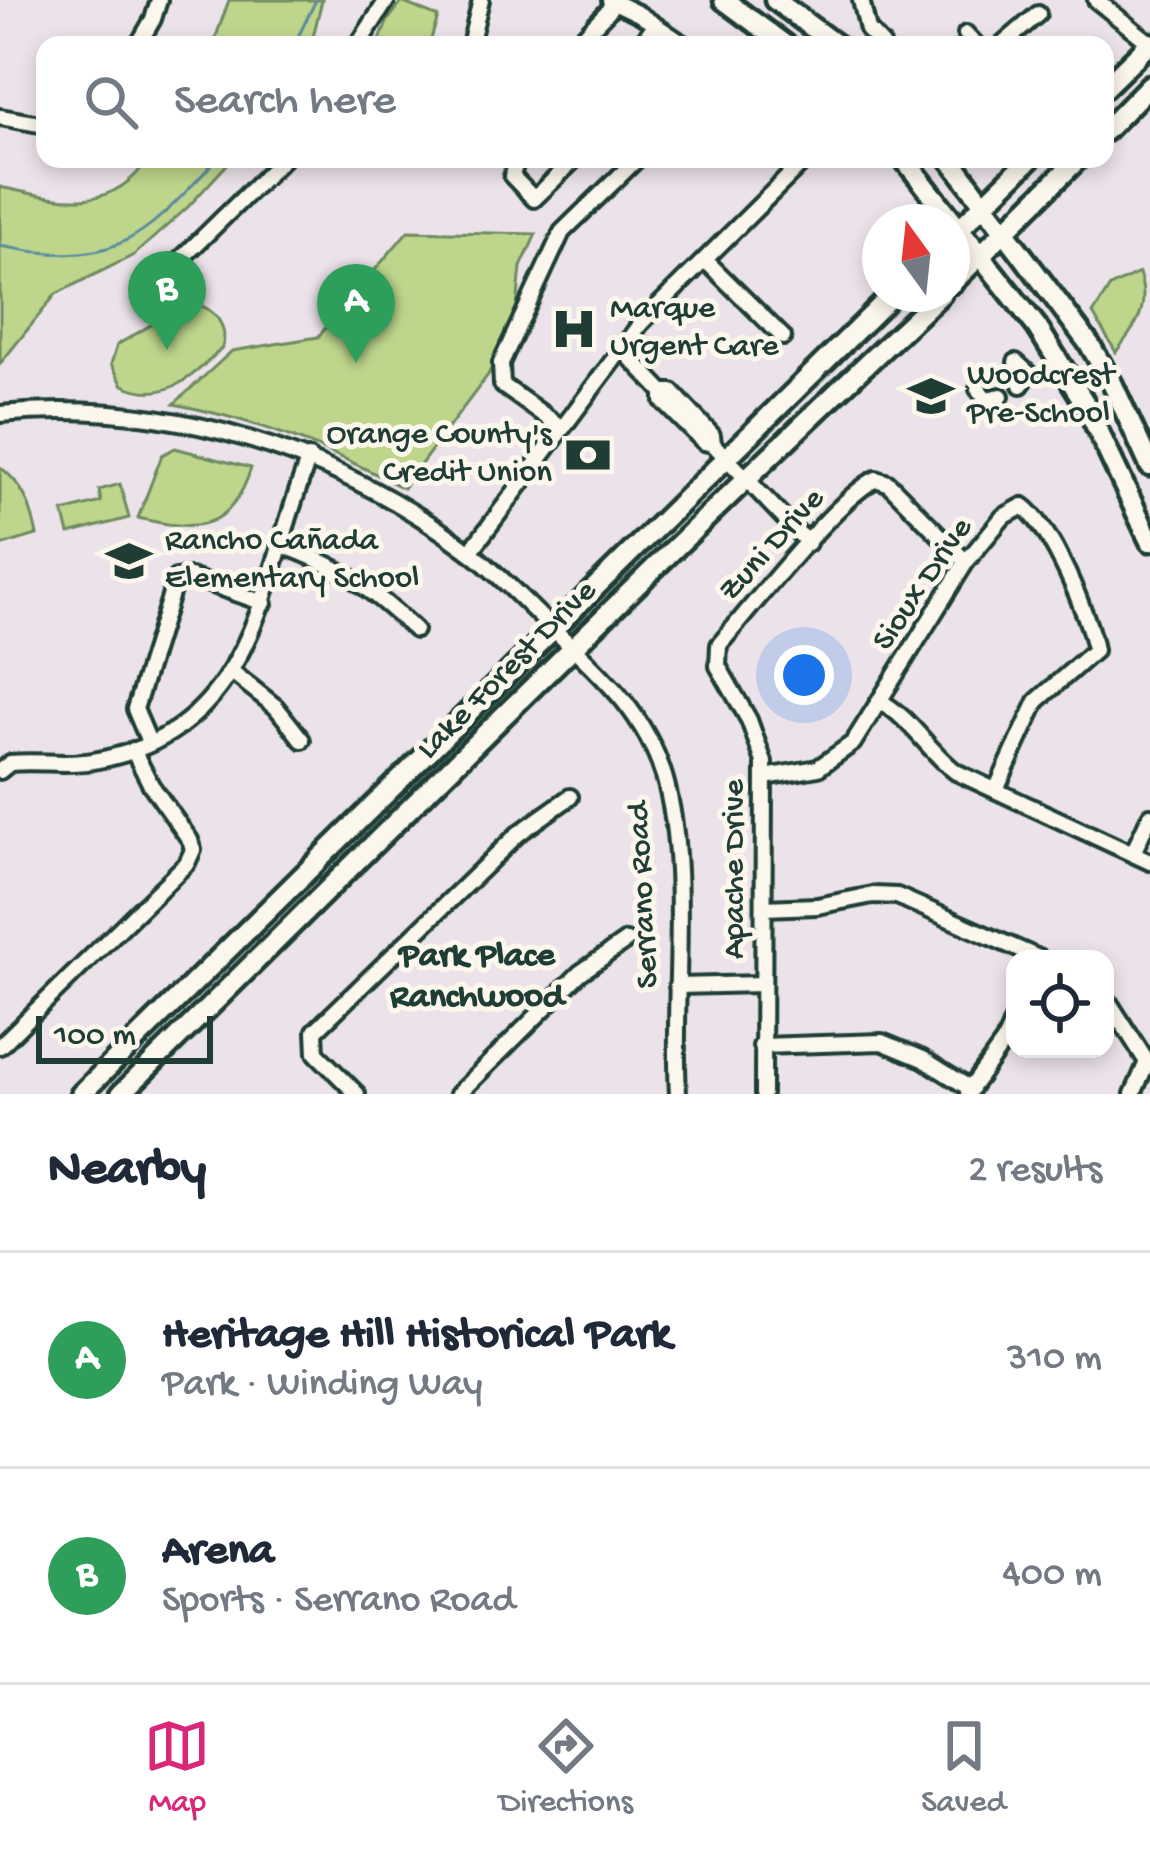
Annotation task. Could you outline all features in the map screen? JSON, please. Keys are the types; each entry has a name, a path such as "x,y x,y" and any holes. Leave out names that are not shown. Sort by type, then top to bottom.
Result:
{"main road":[{"path":"724,0 768,36"},
{"path":"736,0 773,24 785,22 795,12"},
{"path":"775,0 825,36"},
{"path":"1114,77 1150,43"},
{"path":"1114,122 1150,85"},
{"path":"910,168 936,204"},
{"path":"957,168 1090,345 1150,466"},
{"path":"970,217 1021,168"},
{"path":"970,266 1069,168"},
{"path":"970,244 1037,327 1086,405 1150,541"},
{"name":"Lake Forest Drive","path":"81,1094 875,312"},
{"name":"Lake Forest Drive","path":"121,1094 576,650 746,477 921,312"}],"street":[{"path":"143,36 159,0"},
{"path":"364,36 386,0"},
{"path":"472,36 481,0"},
{"path":"861,0 874,36"},
{"path":"1096,0 1150,43"},
{"path":"584,36 608,11 611,1 672,36"},
{"path":"1013,36 1039,14"},
{"path":"647,36 656,25"},
{"path":"0,117 36,123"},
{"path":"179,261 274,168"},
{"path":"514,168 512,176 534,199 566,168"},
{"path":"562,428 502,385 501,363 562,232 629,168"},
{"path":"790,168 794,172"},
{"path":"470,552 641,323 798,168"},
{"path":"705,260 783,337"},
{"path":"622,350 663,392 663,401 704,442 713,444 808,543"},
{"path":"1016,362 1029,374 1022,385"},
{"path":"978,389 986,399 1001,396"},
{"name":"Serrano Road","path":"0,414 79,411 140,416 221,431 309,458 379,493 470,552 576,650 630,705 663,772 674,828 678,1094"},
{"path":"2,769 21,762 97,760 133,750 190,717 232,672 248,645 309,458"},
{"name":"Zuni Drive","path":"717,656 719,645 808,543 864,485 876,479 888,483 966,562"},
{"name":"Sioux Drive","path":"765,777 811,770 834,760 853,743 966,562 1003,517 1023,506 1039,521 1069,581 1095,650 1037,701 995,790"},
{"path":"279,544 343,569 371,588 415,630"},
{"path":"149,742 135,709 176,578 190,577 264,602"},
{"name":"Apache Drive","path":"717,656 718,667 756,733 765,777 763,1094"},
{"path":"232,672 276,707 302,740"},
{"path":"880,701 904,716 943,762 1150,862"},
{"path":"0,1046 187,863 193,850 133,750"},
{"path":"357,1094 316,1053 315,1031 518,834 570,797"},
{"path":"1133,853 1150,816"},
{"path":"764,908 891,895 913,900 1020,950"},
{"path":"458,1094 580,973 626,941"},
{"path":"677,986 762,984"},
{"path":"1114,1010 1147,1062 1133,1094"},
{"path":"761,1046 882,1042 922,1059 969,1092 1006,1037"}],"green space":[{"path":"229,0 322,0 313,36 216,36"},
{"path":"402,2 438,17 432,36 382,36"},
{"path":"140,168 224,168 134,255 56,294 0,364 0,187 82,199 117,189"},
{"path":"408,231 536,234 521,267 516,318 488,375 403,488 292,437 174,404 232,351 318,337"},
{"path":"1139,273 1140,315 1116,352 1093,314 1110,287"},
{"path":"194,304 219,320 222,348 189,377 165,389 152,392 123,385 111,364 117,345"},
{"path":"175,448 251,468 243,489 222,516 194,525 138,518 162,455"},
{"path":"0,467 25,497 37,535 0,546"},
{"path":"120,484 129,518 69,534 63,512 101,502 99,490"}],"waterway":[{"path":"298,36 316,0"},
{"path":"0,246 73,254 124,242 168,210 208,168"}],"place":[{"name":"Marque Urgent Care","path":"574,329"},
{"name":"Arena","path":"167,350"},
{"name":"Heritage Hill Historical Park","path":"356,363"},
{"name":"Woodcrest Pre-School","path":"931,396"},
{"name":"Orange County's Credit Union","path":"588,455"},
{"name":"Rancho Cañada Elementary School","path":"129,561"}],"district":[{"name":"Park Place Ranchwood","path":"477,978"}]}
